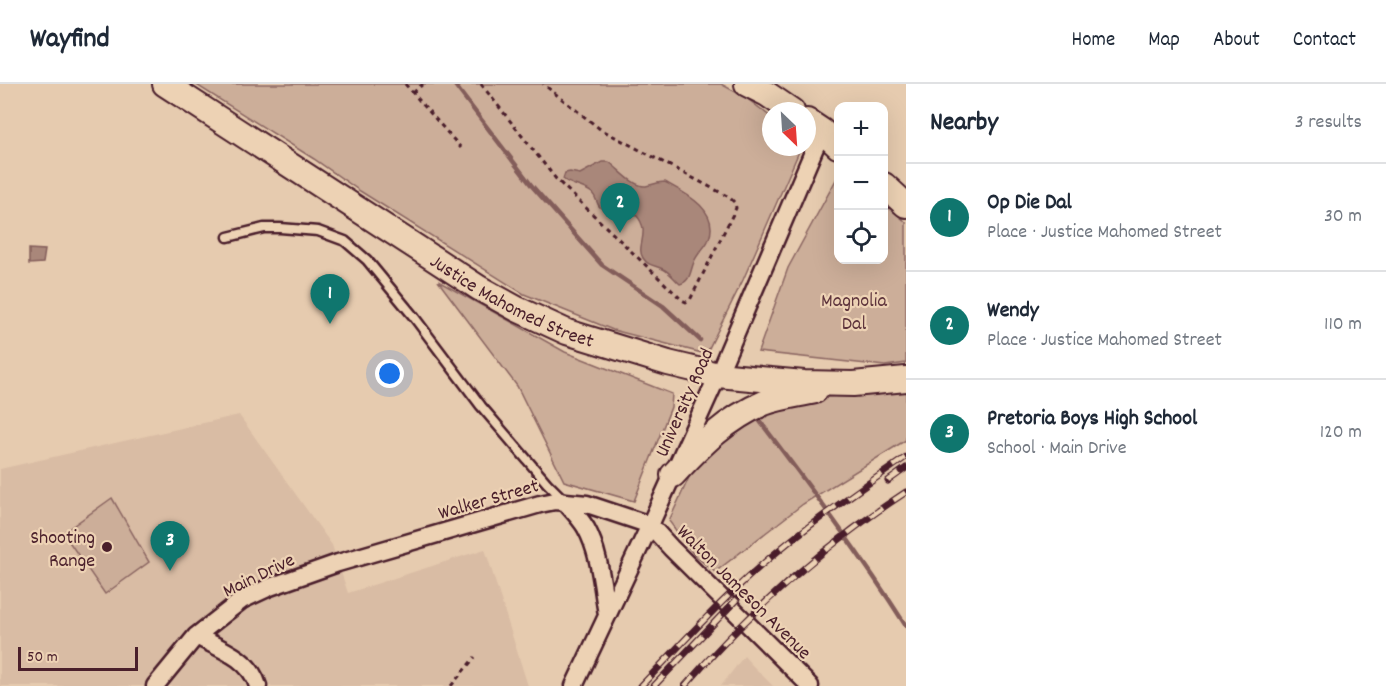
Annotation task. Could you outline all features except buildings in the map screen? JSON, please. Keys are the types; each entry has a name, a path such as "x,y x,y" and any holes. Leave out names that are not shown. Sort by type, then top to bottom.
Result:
{"main road":[{"name":"Justice Mahomed Street","path":"165,84 479,288 567,332 668,363 718,375 852,384 906,379"},
{"path":"747,84 779,102"},
{"path":"888,189 906,205"},
{"path":"673,475 724,425 765,403 852,384"}],"street":[{"name":"University Road","path":"574,686 673,475 823,133"},
{"name":"Walker Street","path":"338,563 555,501 587,504 650,525"},
{"path":"565,502 581,520 591,540 599,568 607,614"},
{"name":"Walton Jameson Avenue","path":"650,525 810,686"},
{"name":"Main Drive","path":"155,686 195,636 242,600 270,587 338,563"},
{"path":"195,636 241,660 251,671 258,686"}],"lane":[{"path":"228,237 264,228 280,228 318,231 345,241 367,260 414,317 481,406 565,502"}],"path":[{"path":"405,84 460,148"},
{"path":"413,93 423,84"},
{"path":"481,84 556,179 682,300 686,302 690,300 736,208 734,200 600,129 543,84"},
{"path":"451,686 475,657"}],"shaded area":[{"path":"602,162 609,162 631,181 641,186 665,182 691,197 705,211 710,219 709,239 696,258 684,283 680,284 665,270 645,261 641,253 643,227 633,212 602,209 592,193 563,179 565,173 580,174"},
{"path":"29,249 45,250 43,263 29,264"},
{"path":"239,415 332,545 348,593 485,549 528,686 0,686 0,469"},
{"path":"744,656 751,664 773,686 721,686"}],"green space":[{"path":"195,84 721,84 745,97 762,110 762,156 797,156 743,280 706,354 613,330 524,294 360,191 314,159"},
{"name":"Magnolia Dal","path":"834,183 834,264 888,264 888,207 906,222 906,363 885,366 758,352 788,268"},
{"path":"438,281 565,352 672,394 671,407 634,501 564,481 517,386"},
{"path":"906,389 906,440 803,504 715,572 694,555 669,521 697,460 728,428 785,401"},
{"name":"Shooting Range","path":"112,498 149,562 105,594 63,533"}],"waterway":[{"path":"454,84 532,186 602,265 663,306 700,340"},
{"path":"759,420 853,547 906,626"}],"railway":[{"path":"641,686 710,614 765,562 844,500 906,457"},
{"path":"888,481 906,468"},
{"path":"685,686 735,632 789,581 846,534 906,492"},
{"path":"654,686 737,599"}],"place":[{"name":"Wendy","path":"620,233"},
{"name":"Op Die Dal","path":"330,324"},
{"name":"Shooting Range","path":"107,547"},
{"name":"Pretoria Boys High School","path":"170,571"}]}
